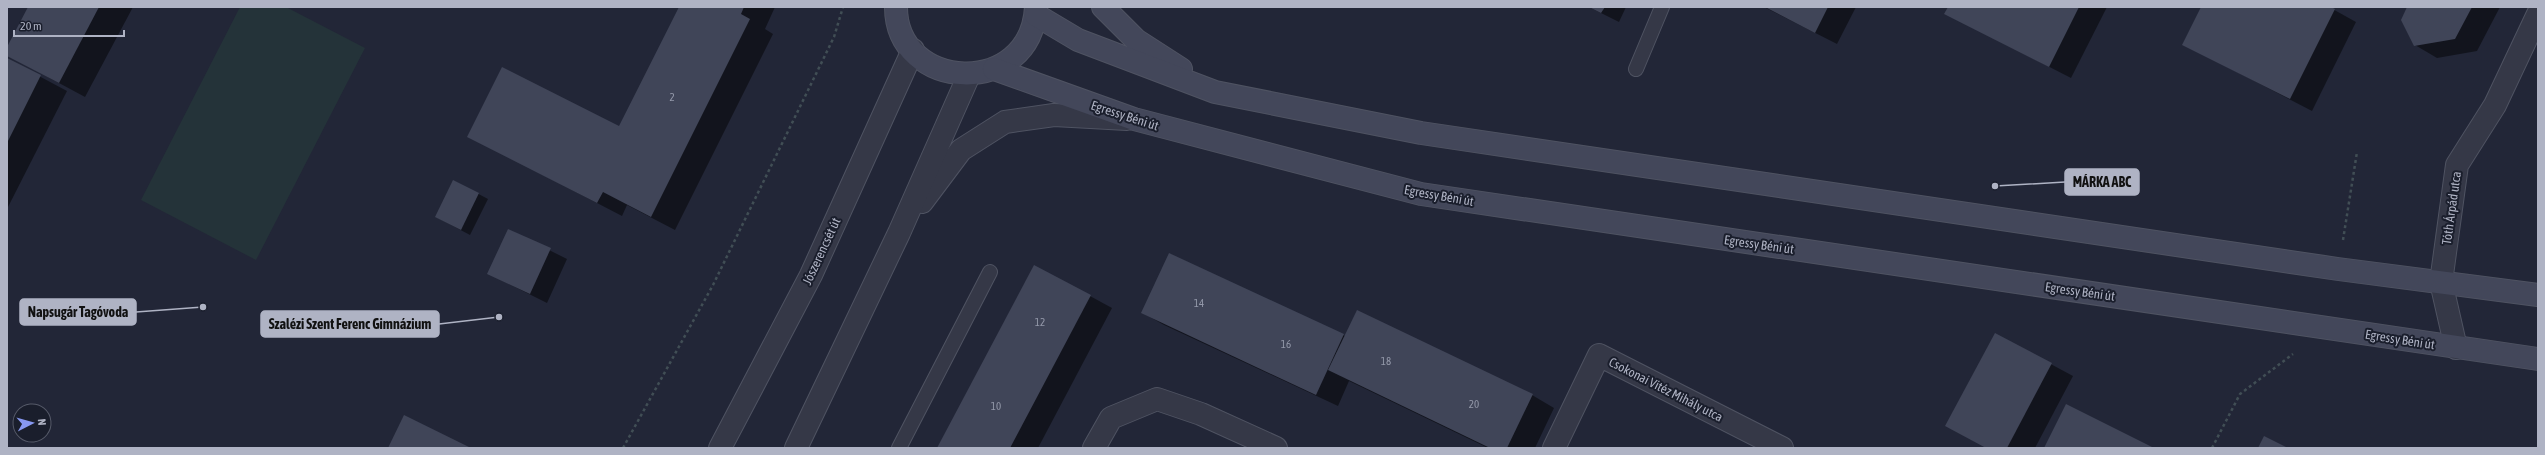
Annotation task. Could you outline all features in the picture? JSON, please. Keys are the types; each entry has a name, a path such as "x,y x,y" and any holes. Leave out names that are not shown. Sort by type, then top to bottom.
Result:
{"street":[{"path":"1104,7 1136,40 1215,92"},
{"path":"895,8 899,24 913,50 935,67 948,72 969,75 994,69 1014,56 1028,37 1036,11 1078,40 1215,92 1421,133 2338,269 2538,295"},
{"name":"Tóth Árpád utca","path":"2456,348 2440,282 2456,165 2495,105 2538,14"},
{"name":"Jószerencsét út","path":"720,448 811,275 913,50"},
{"name":"Egressy Béni út","path":"994,69 1134,120 1421,194 2538,359"},
{"path":"796,448 899,233 969,75"},
{"path":"899,233 961,150 1004,122 1054,115 1134,120"},
{"name":"Csokonai Vitéz Mihály utca","path":"1554,448 1598,355 1782,448"},
{"path":"1094,448 1110,418 1157,399 1201,414 1276,448"}],"lane":[{"path":"1636,69 1662,7"},
{"path":"899,448 990,272"}],"path":[{"path":"623,448 713,285 834,37 843,7"}],"shaded area":[{"path":"240,7 286,7 365,48 256,260 141,200"}],"building":[{"path":"28,7 99,7 59,83 7,56 7,47"},
{"path":"679,7 744,7 741,14 750,19 651,217 603,192 597,203 467,137 502,67 619,126"},
{"path":"1589,7 1605,7 1601,13"},
{"path":"1765,7 1828,7 1815,33"},
{"path":"1948,7 2079,7 2049,67 1944,14"},
{"path":"2201,7 2331,7 2335,9 2290,99 2182,45"},
{"path":"2407,7 2472,7 2455,39 2414,46 2401,20"},
{"path":"7,58 41,75 7,143"},
{"path":"453,180 479,193 461,230 435,217"},
{"path":"508,229 551,248 530,294 487,274"},
{"path":"1169,253 1344,334 1316,395 1141,313"},
{"path":"1034,265 1091,295 1010,448 937,448"},
{"path":"1357,310 1533,394 1507,448 1490,448 1328,370"},
{"path":"1995,333 2052,363 2007,448 1986,448 1945,426"},
{"path":"2066,404 2154,448 2044,448"},
{"path":"404,415 471,448 388,448"},
{"path":"2264,436 2288,448 2258,448"}],"place":[{"name":"MÁRKA ABC","path":"1995,186"},
{"name":"Napsugár Tagóvoda","path":"203,307"},
{"name":"Szalézi Szent Ferenc Gimnázium","path":"499,317"}]}
